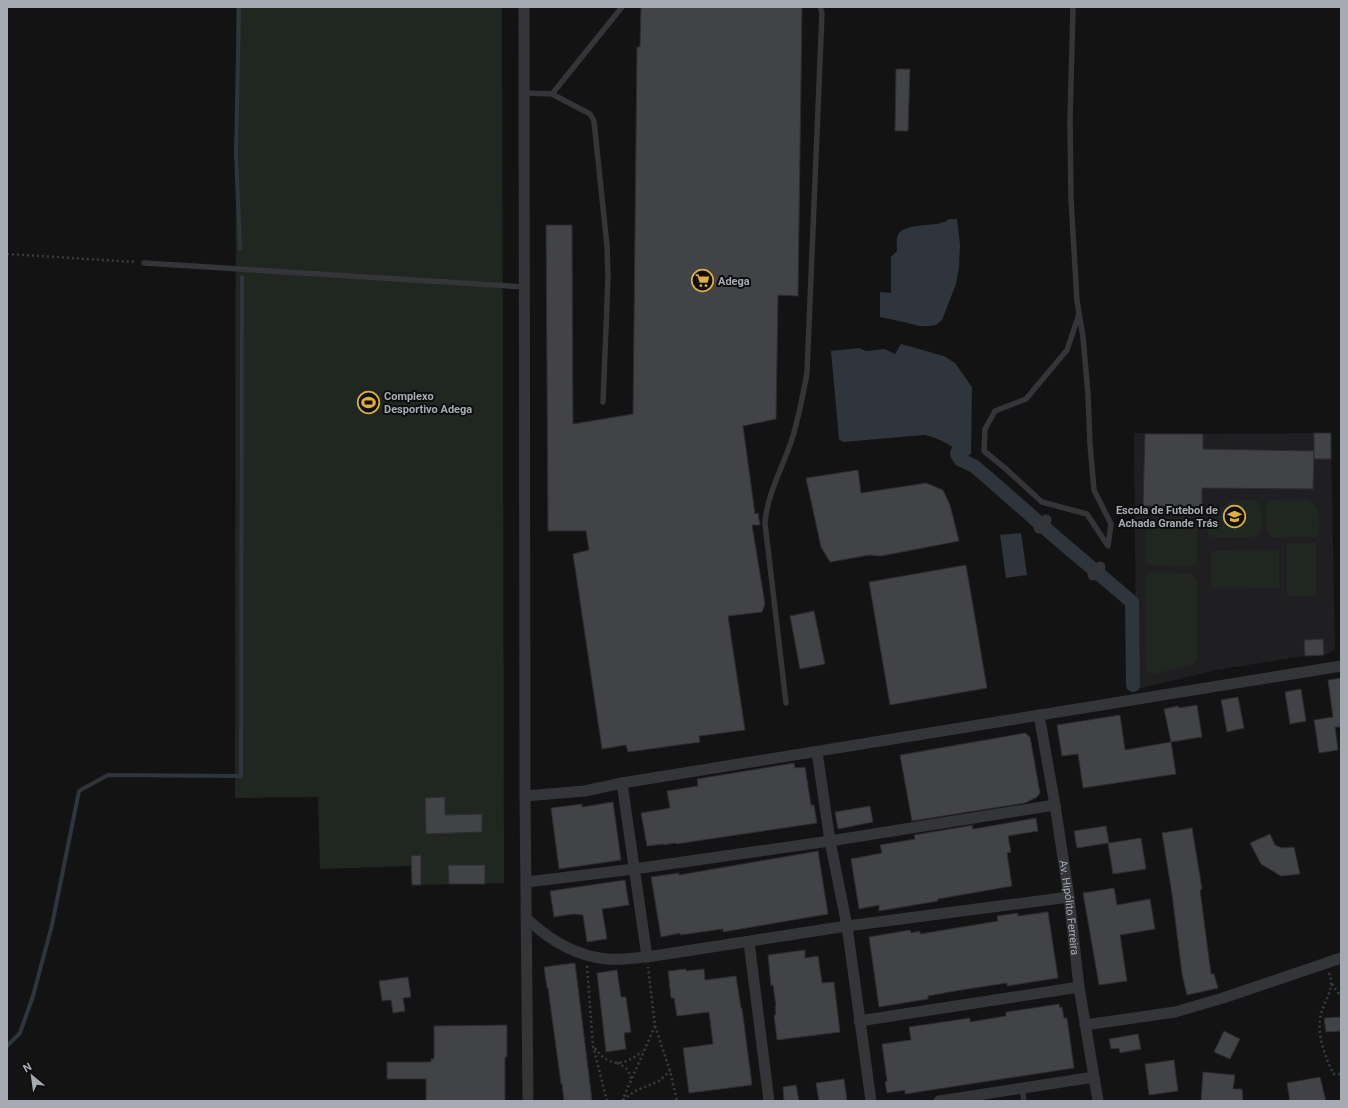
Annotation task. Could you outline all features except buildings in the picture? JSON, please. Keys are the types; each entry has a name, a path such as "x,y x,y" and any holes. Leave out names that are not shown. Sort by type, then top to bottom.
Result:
{"street":[{"path":"524,7 525,796 528,1101"},
{"path":"525,796 585,791 622,783 1341,666"},
{"name":"Av. Hipólito Ferreira","path":"1040,715 1069,897 1079,987 1098,1101"},
{"path":"817,752 830,841 847,926 871,1101"},
{"path":"622,783 647,957"},
{"path":"527,882 634,869 830,841 1055,805"},
{"path":"526,918 550,938 575,951 590,956 612,959 647,957 847,926 1069,897"},
{"path":"749,942 769,1101"},
{"path":"1085,1025 1175,1012 1341,958"},
{"path":"859,1021 1079,987"},
{"path":"938,1101 965,1099 1022,1088 1094,1077"}],"lane":[{"path":"552,94 622,7"},
{"path":"786,703 765,523 766,510 792,439 802,404 807,373 822,13 820,7"},
{"path":"1073,7 1070,120 1071,199 1077,301 1080,314 1083,337 1094,490 1111,524 1108,546 1087,514 1042,502 1006,469 984,452 984,429 995,411 1026,399 1067,350 1080,314"},
{"path":"524,93 552,94 590,114 594,121 607,246 608,278 603,402"},
{"path":"144,263 525,287"},
{"path":"1022,1088 1024,1101"}],"path":[{"path":"7,254 144,263"},
{"path":"590,956 587,971 593,1046 607,1101"},
{"path":"647,957 655,1026 670,1071 677,1101"},
{"path":"1323,963 1330,976 1331,983 1329,995 1321,1014 1320,1039 1334,1074 1341,1074"},
{"path":"1331,983 1341,997"},
{"path":"622,1101 655,1026"},
{"path":"593,1046 607,1061 625,1066 631,1079"},
{"path":"617,1063 627,1062 644,1049"},
{"path":"622,1101 635,1091 659,1081 670,1071"}],"shaded area":[{"name":"Complexo Desportivo Adega","path":"236,7 502,7 504,883 412,885 411,866 320,869 318,797 235,798"},
{"path":"949,219 957,219 960,245 959,267 956,284 942,320 936,325 919,326 880,317 880,292 891,293 891,257 897,251 898,235 901,231 911,227 941,223"},
{"path":"901,344 944,356 955,363 972,387 971,454 965,457 946,443 936,438 924,435 843,442 839,439 831,351 859,348 866,351 885,349 895,354"},
{"name":"Escola de Futebol de Achada Grande Trás","path":"1134,433 1331,433 1335,650 1324,655 1305,656 1216,670 1138,689 1136,652"},
{"path":"1299,499 1311,502 1315,506 1320,521 1319,533 1315,537 1271,537 1267,531 1266,507 1268,502 1273,500"},
{"path":"1238,500 1254,500 1260,504 1262,523 1260,532 1254,537 1210,537 1207,531 1207,524 1214,513 1226,505"},
{"path":"1186,518 1193,520 1197,526 1197,561 1195,565 1191,567 1150,565 1146,563 1146,523 1148,519"},
{"path":"1021,533 1027,575 1006,578 1000,535"},
{"path":"1287,543 1316,543 1316,596 1287,596"},
{"path":"1279,550 1279,588 1211,589 1211,551"},
{"path":"1151,572 1191,573 1197,580 1197,659 1193,664 1153,674 1149,673 1146,667 1145,577"}],"waterway":[{"path":"239,7 236,153 240,249"},
{"path":"7,1046 20,1033 33,996 52,925 79,791 108,775 241,776 242,277"},
{"path":"958,451 957,454 961,460 974,466 1132,602 1133,685"}],"place":[{"name":"Adega","path":"703,281"},
{"name":"Complexo Desportivo Adega","path":"369,402"},
{"name":"Escola de Futebol de Achada Grande Trás","path":"1234,516"}]}
